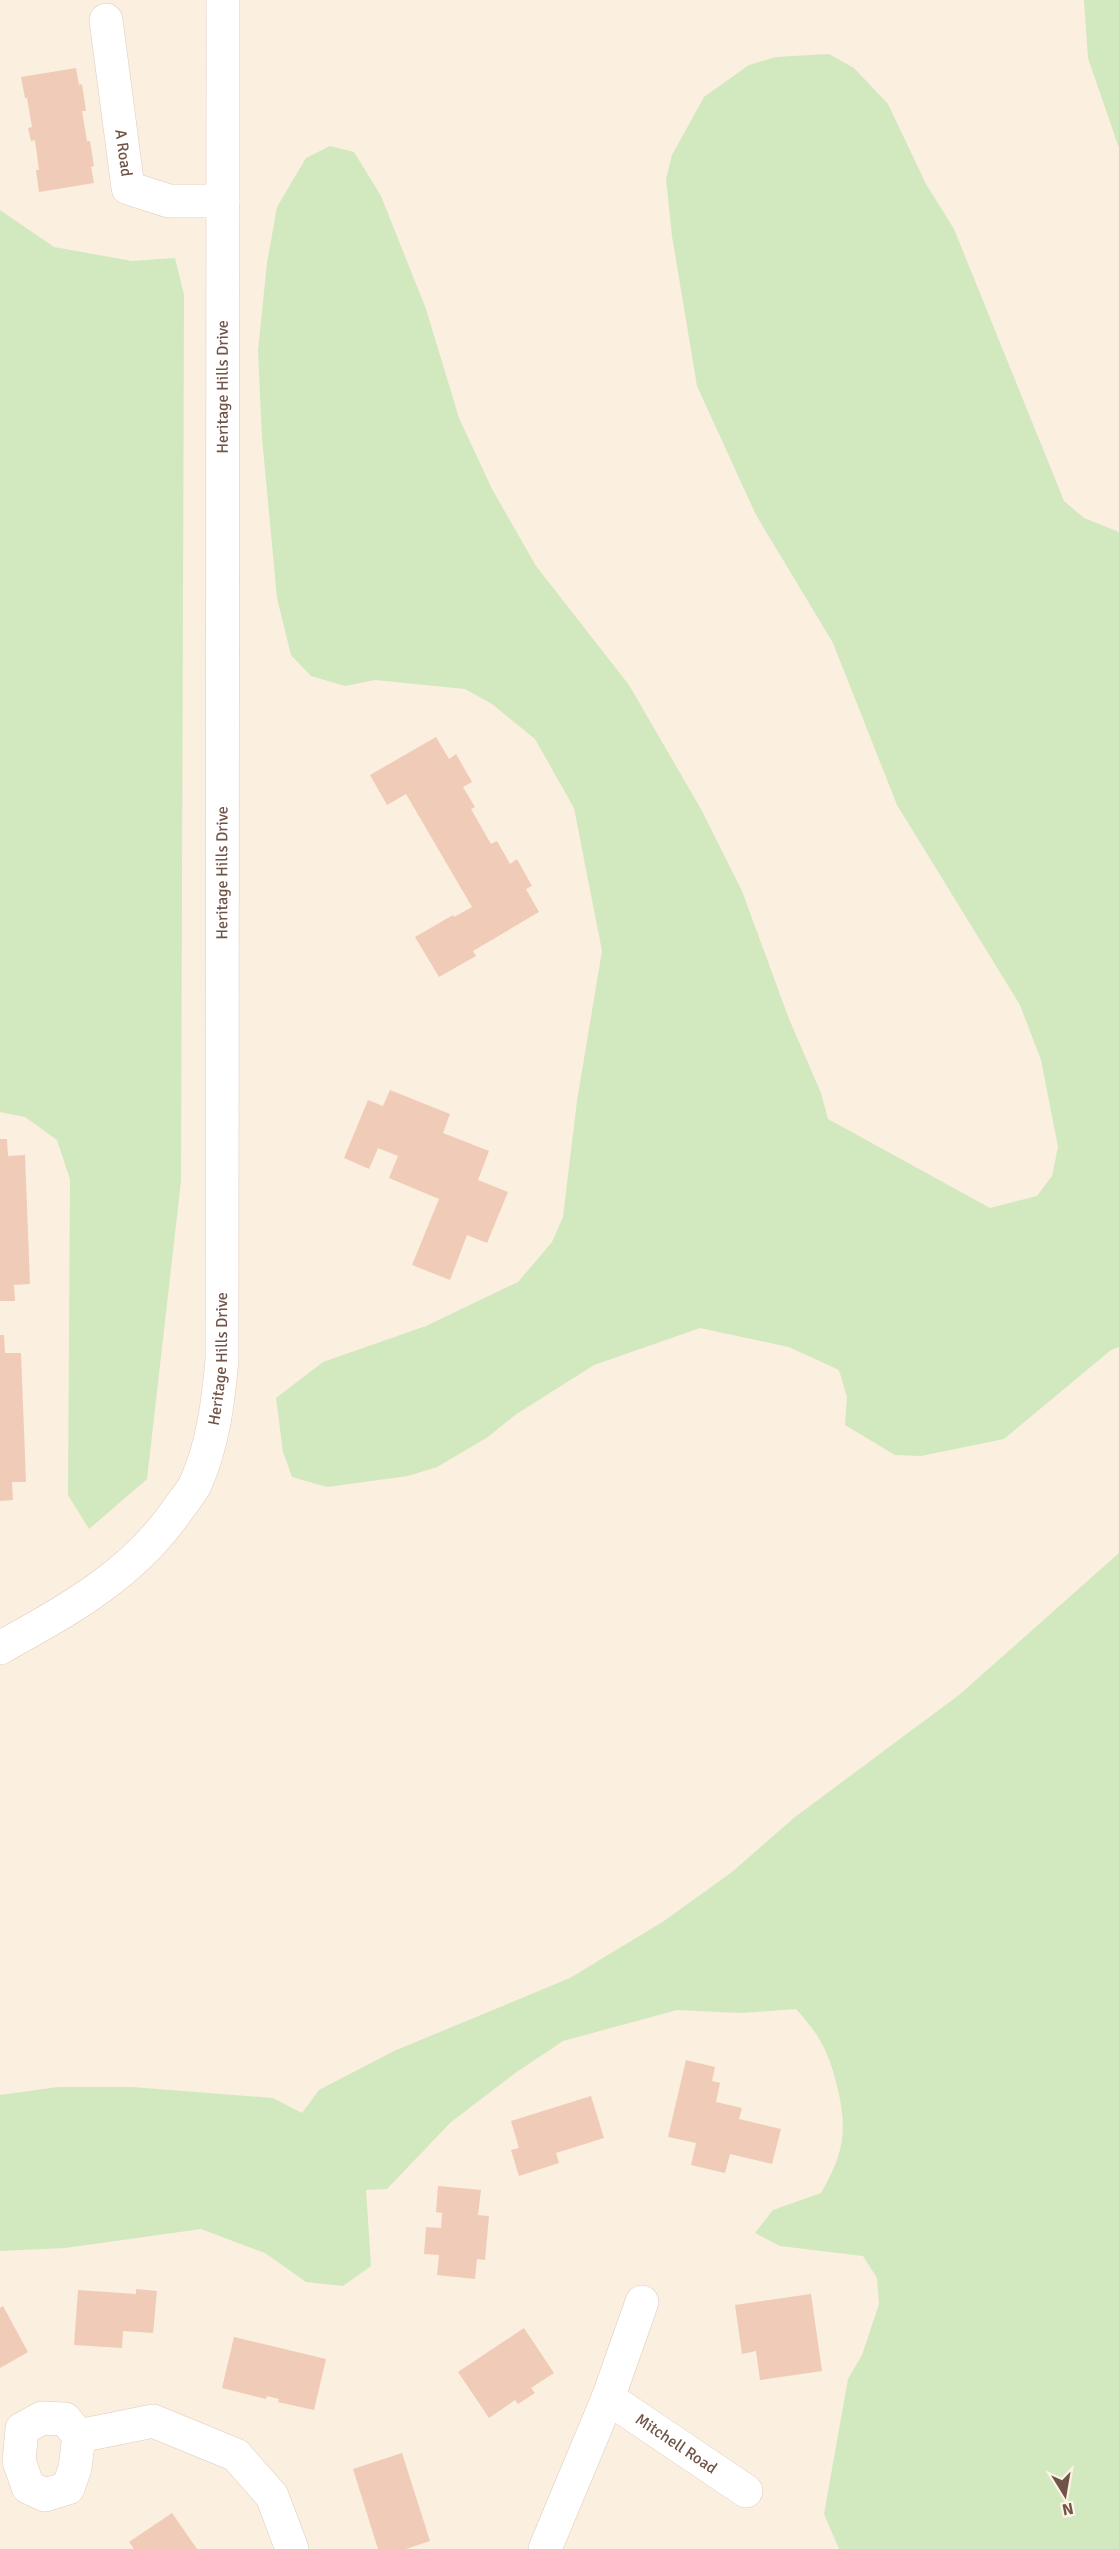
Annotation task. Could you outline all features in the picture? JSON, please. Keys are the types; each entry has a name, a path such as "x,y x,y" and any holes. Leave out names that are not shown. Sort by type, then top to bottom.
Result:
{"street":[{"name":"Heritage Hills Drive","path":"0,1648 56,1617 113,1580 158,1537 194,1486 216,1422 222,1360 223,0"},
{"name":"A Road","path":"106,20 128,188 168,201 223,201"},
{"path":"545,2549 608,2398 642,2302"},
{"name":"Mitchell Road","path":"608,2398 746,2491"},
{"path":"79,2436 153,2421 236,2455 272,2496 292,2549"}],"green space":[{"path":"1084,0 1119,0 1119,148 1088,58"},
{"path":"829,54 854,68 888,104 926,184 954,229 1064,501 1084,518 1119,532 1119,1347 1111,1350 1004,1439 921,1456 895,1455 845,1425 847,1397 839,1370 789,1347 700,1328 594,1365 515,1415 488,1437 437,1467 408,1476 327,1487 292,1477 283,1452 276,1398 323,1362 426,1326 518,1282 552,1242 563,1217 577,1101 602,951 574,808 535,739 492,704 465,689 375,680 345,686 311,676 291,655 277,598 262,438 258,350 267,263 277,207 306,158 330,146 354,152 381,196 426,309 459,418 492,489 536,566 629,685 701,809 742,891 789,1019 821,1093 828,1119 990,1208 1037,1196 1052,1176 1058,1147 1041,1060 1020,1005 897,805 833,643 756,515 697,386 672,236 666,179 672,155 704,97 749,65 776,57"},
{"path":"0,210 54,247 132,261 175,258 184,295 181,1181 147,1479 89,1529 68,1495 70,1179 57,1140 25,1117 0,1112"},
{"path":"1119,1553 1119,2549 839,2549 824,2514 848,2379 862,2355 879,2304 877,2278 863,2256 780,2246 755,2233 773,2210 821,2193 835,2166 842,2141 840,2102 827,2053 817,2035 796,2009 741,2013 677,2010 563,2041 518,2071 451,2122 387,2189 366,2190 371,2266 343,2286 306,2282 265,2253 201,2229 65,2248 0,2251 0,2095 58,2087 132,2087 273,2098 302,2113 319,2090 394,2051 570,1978 664,1921 732,1872 795,1817 959,1695"}],"building":[{"path":"76,68 79,85 82,84 86,111 82,111 87,141 90,141 94,183 39,192 35,140 31,141 28,128 32,127 21,77"},
{"path":"436,737 449,759 456,754 472,782 463,787 475,807 471,809 491,844 497,841 510,864 517,859 532,886 526,889 539,912 473,951 476,956 439,977 415,937 472,907 406,794 387,805 370,775"},
{"path":"390,1090 450,1114 443,1133 489,1151 478,1180 508,1192 487,1243 467,1235 450,1280 412,1265 439,1199 389,1178 398,1156 378,1148 369,1169 344,1158 368,1100 383,1106"},
{"path":"0,1139 7,1139 8,1156 25,1155 30,1284 14,1285 15,1301 0,1301"},
{"path":"0,1335 4,1335 5,1353 21,1353 26,1482 12,1482 13,1500 0,1501"},
{"path":"686,2060 715,2067 712,2081 720,2083 716,2102 742,2108 739,2119 781,2129 772,2164 730,2154 725,2173 691,2165 696,2143 668,2137"},
{"path":"591,2096 604,2138 556,2153 559,2163 519,2176 511,2150 519,2148 511,2121"},
{"path":"438,2186 481,2190 478,2215 489,2216 485,2260 477,2259 475,2279 437,2275 439,2255 424,2254 426,2227 441,2228 442,2213 436,2212"},
{"path":"136,2289 157,2291 153,2333 123,2331 122,2348 74,2345 78,2290 136,2294"},
{"path":"811,2294 822,2371 760,2380 756,2351 742,2354 735,2305"},
{"path":"3,2306 28,2352 0,2368 0,2308"},
{"path":"524,2328 554,2373 531,2388 535,2393 518,2404 515,2400 489,2418 458,2372"},
{"path":"234,2337 326,2359 314,2410 278,2402 279,2399 267,2396 266,2399 222,2388"},
{"path":"402,2453 430,2541 406,2549 378,2549 353,2469"},
{"path":"172,2513 197,2549 134,2549 129,2542"}]}
